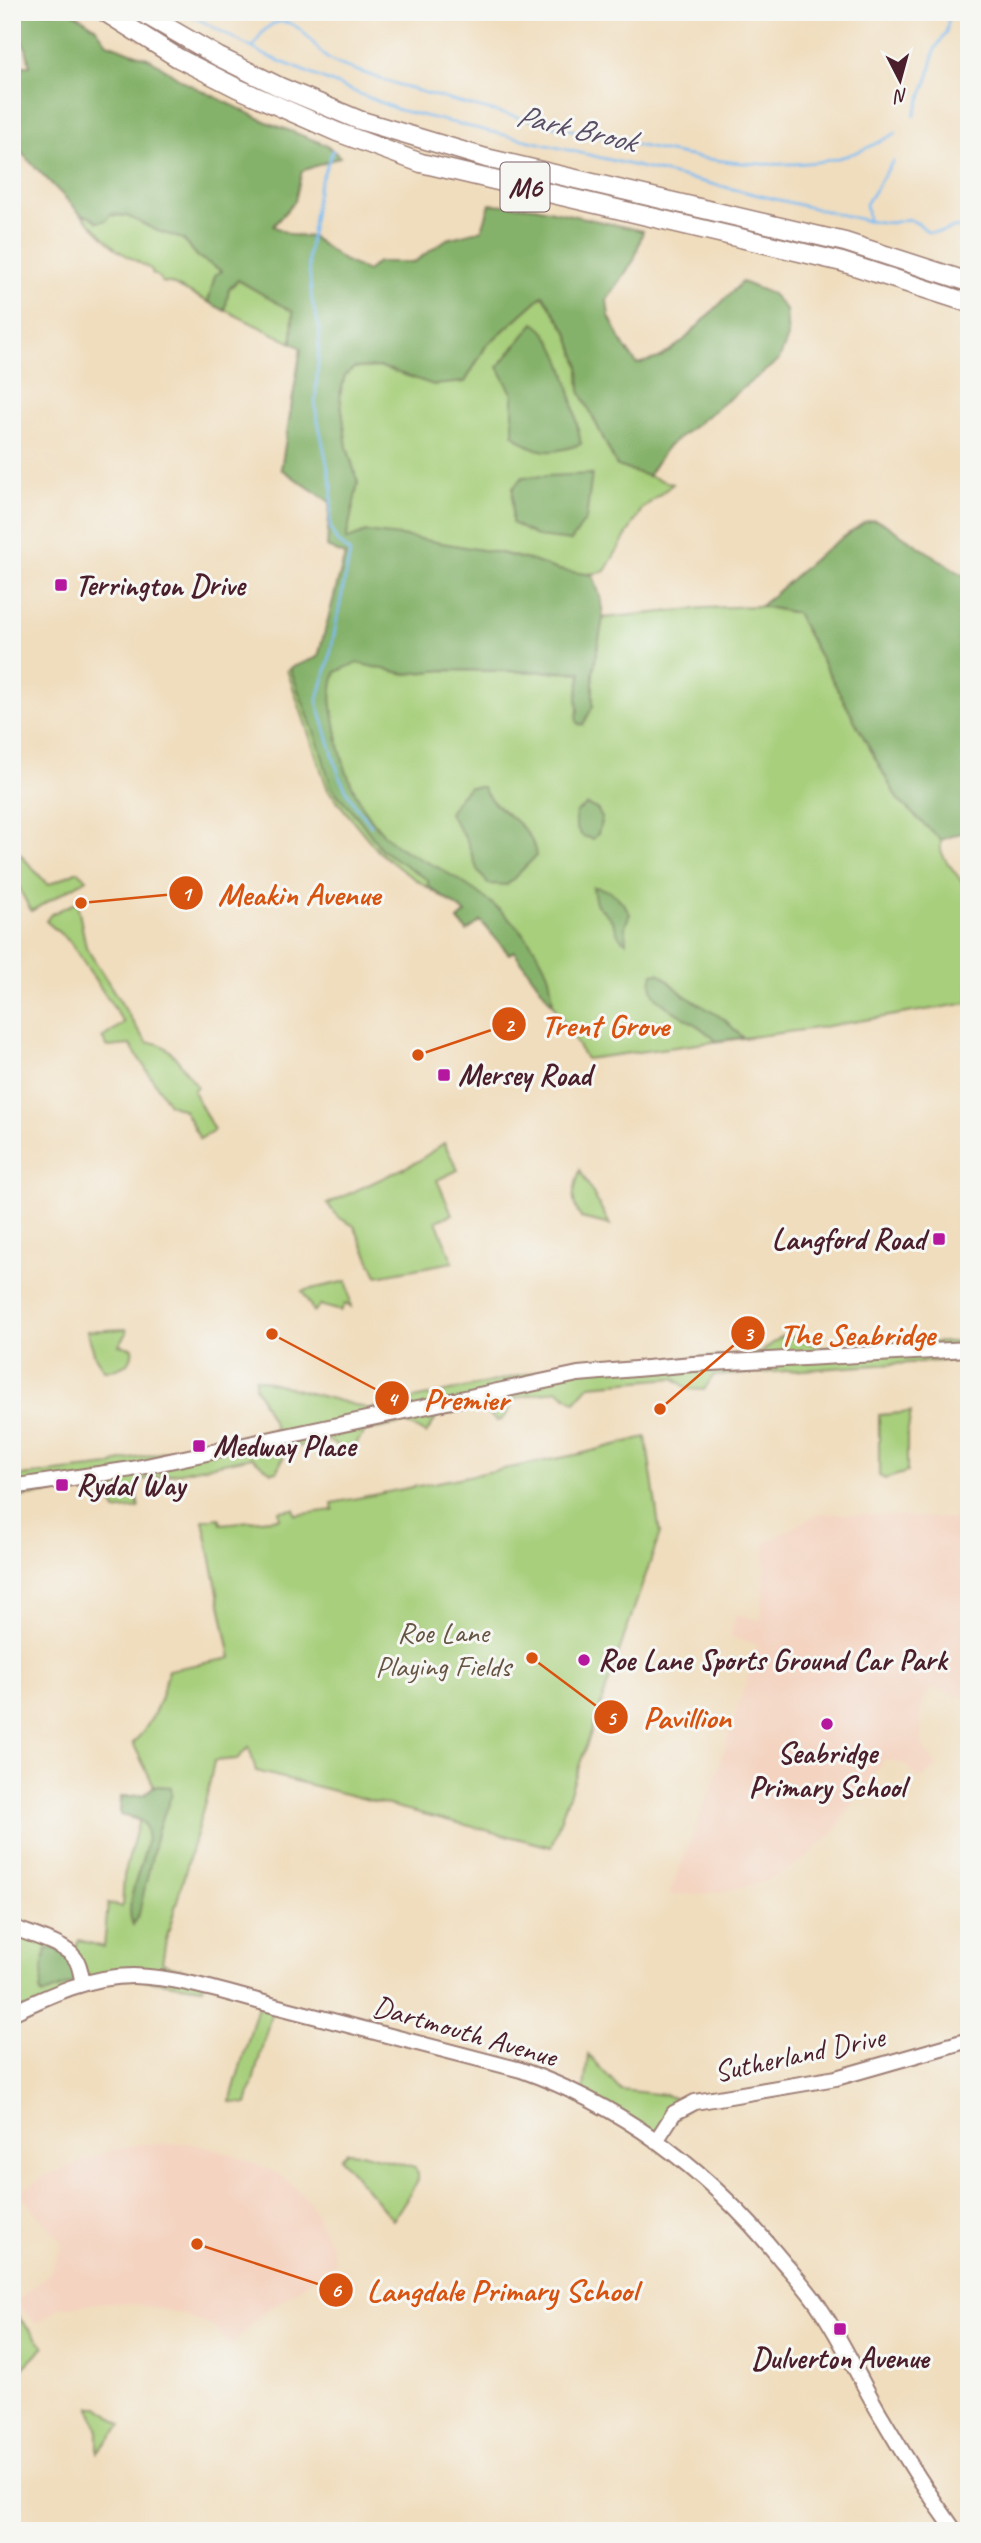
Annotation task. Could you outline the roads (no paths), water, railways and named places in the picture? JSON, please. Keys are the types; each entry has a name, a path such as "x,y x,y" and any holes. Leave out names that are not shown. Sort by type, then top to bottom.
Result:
{"highway":[{"name":"M6","path":"105,12 178,58 237,88 337,132 421,163 842,262 969,303"},
{"name":"M6","path":"141,12 219,57 359,120 486,158 845,242 969,282"}],"street":[{"path":"12,1487 132,1469 578,1374 692,1364 969,1349"},
{"path":"12,1927 72,1954 83,1984"},
{"name":"Dartmouth Avenue","path":"12,2013 52,1994 83,1984 134,1976 169,1981 522,2070 556,2082 656,2141 698,2171 765,2238 820,2306 882,2418 955,2531"},
{"name":"Sutherland Drive","path":"656,2141 674,2113 695,2102 836,2078 969,2040"}],"waterway":[{"name":"Park Brook","path":"185,12 267,56 399,110 868,221 891,223 908,219 928,232 941,232 957,227 969,235"},
{"path":"914,116 929,76 935,49 946,33 950,12"},
{"path":"253,48 272,24 290,23 335,63 387,81 492,111 631,144 724,161 755,164 817,162 858,152 896,133"},
{"path":"333,150 318,188 308,258 312,301 320,331 315,407 332,487 330,527 336,540 350,553 329,660 317,702 340,778 354,804 371,825"},
{"path":"868,219 866,204 893,161"}],"place":[{"name":"Terrington Drive","path":"61,585"},
{"name":"Meakin Avenue","path":"81,903"},
{"name":"Trent Grove","path":"418,1055"},
{"name":"Mersey Road","path":"444,1075"},
{"name":"Langford Road","path":"939,1239"},
{"name":"Premier","path":"272,1334"},
{"name":"The Seabridge","path":"660,1409"},
{"name":"Medway Place","path":"199,1446"},
{"name":"Rydal Way","path":"62,1485"},
{"name":"Pavillion","path":"532,1658"},
{"name":"Roe Lane Sports Ground Car Park","path":"584,1660"},
{"name":"Seabridge Primary School","path":"827,1724"},
{"name":"Langdale Primary School","path":"197,2244"},
{"name":"Dulverton Avenue","path":"840,2329"}],"park label":[{"name":"Roe Lane Playing Fields","path":"443,1649"}]}
